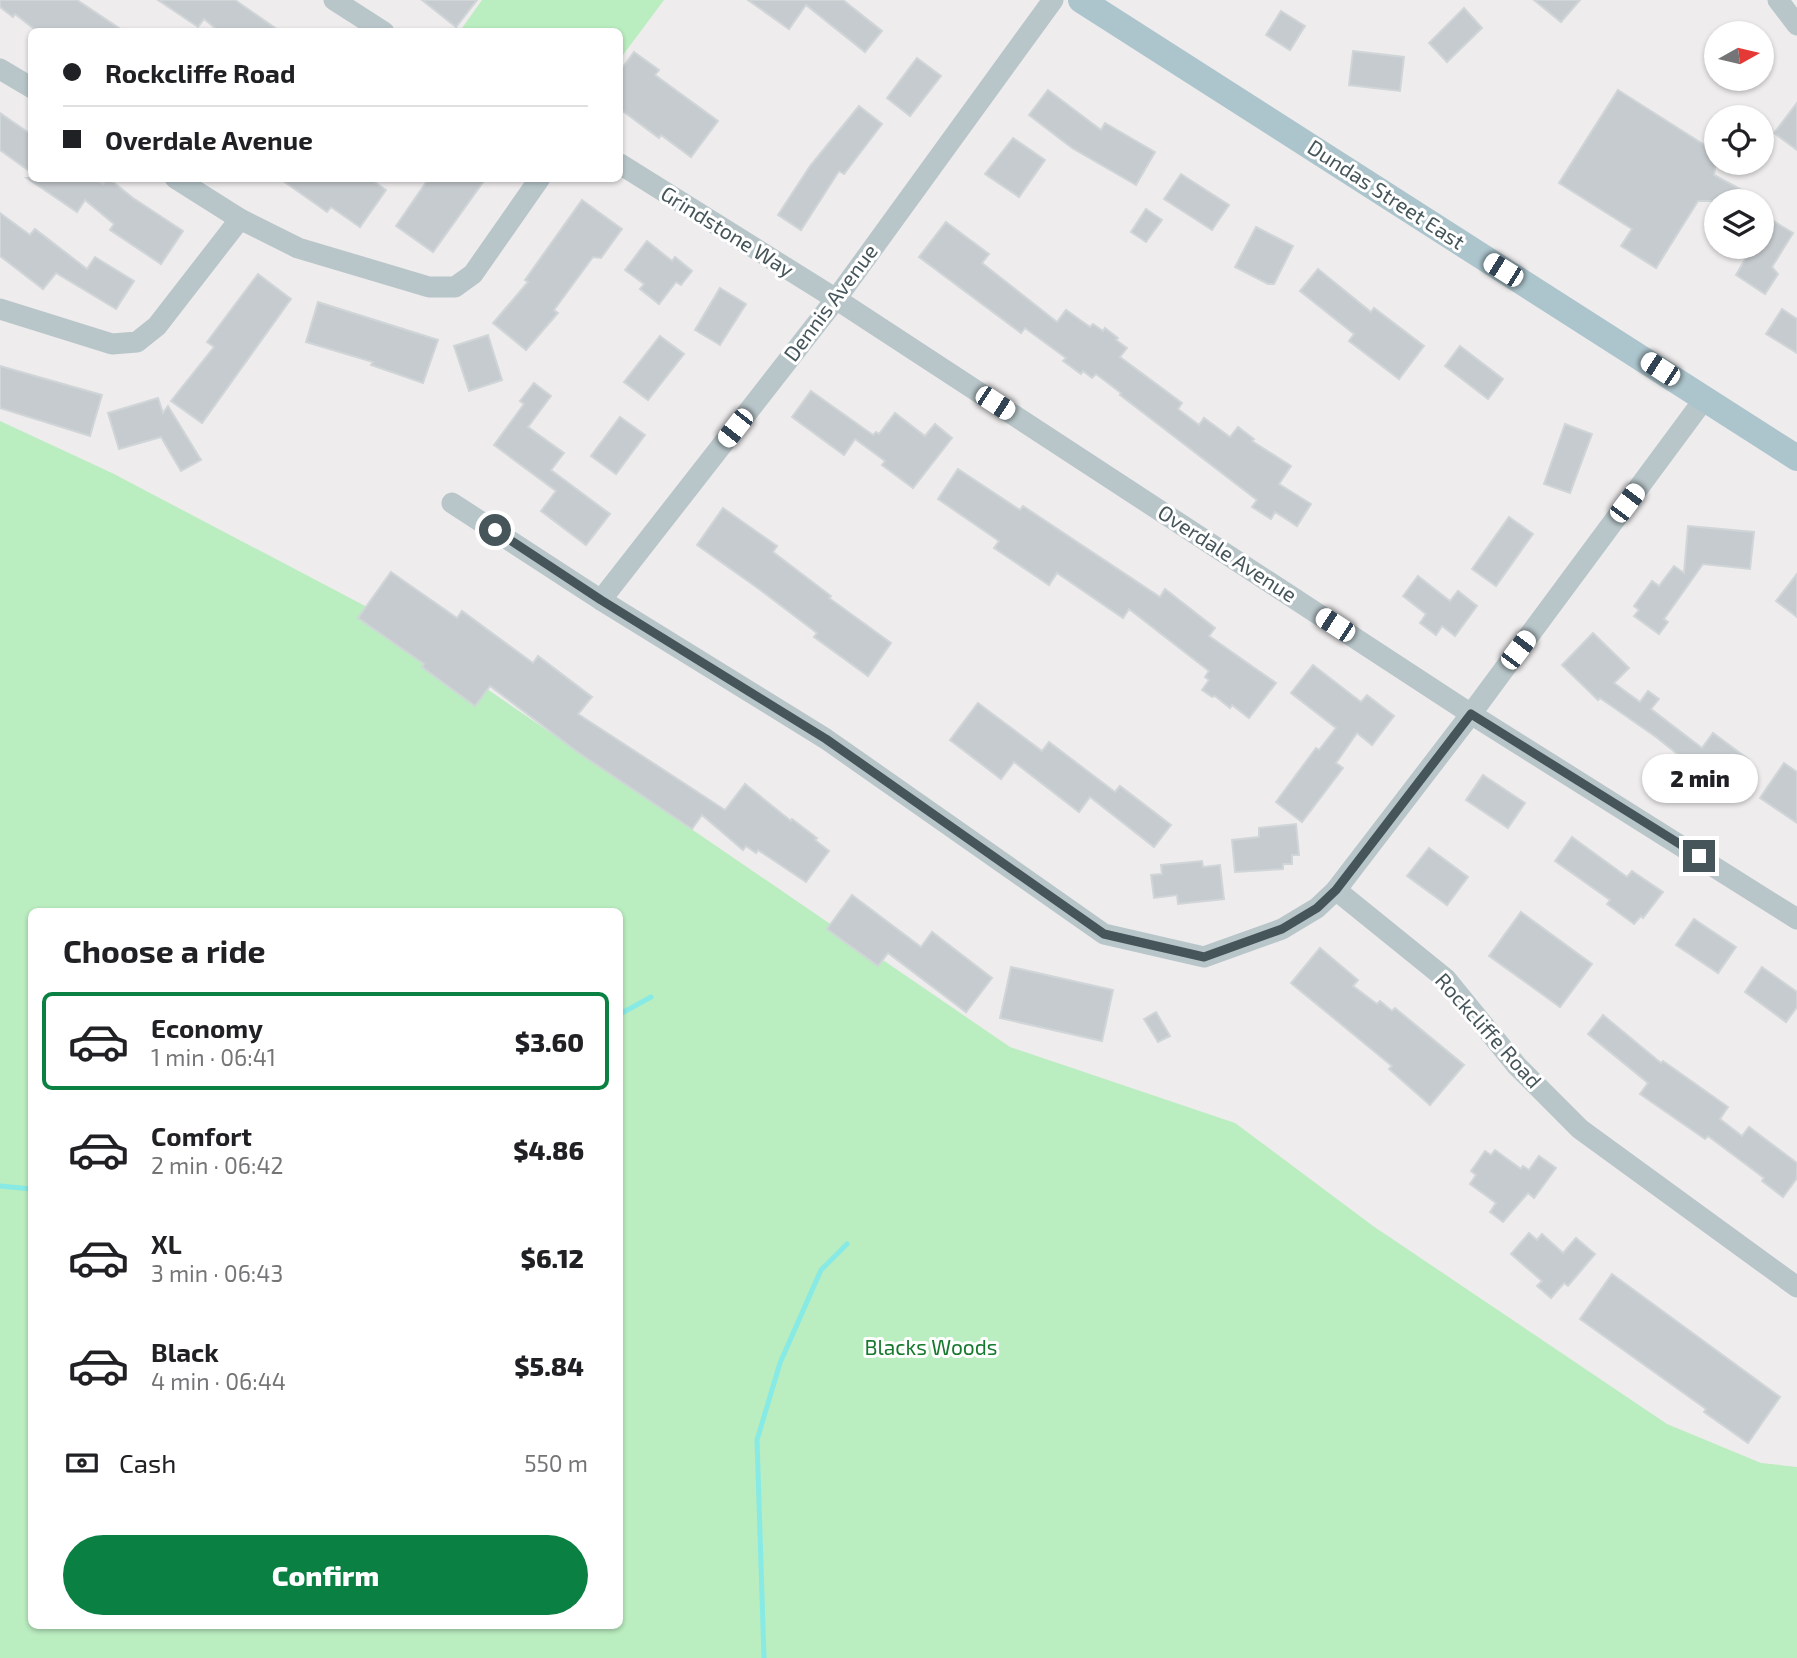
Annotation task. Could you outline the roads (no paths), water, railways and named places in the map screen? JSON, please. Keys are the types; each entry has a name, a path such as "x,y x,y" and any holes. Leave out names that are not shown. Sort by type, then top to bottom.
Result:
{"main road":[{"name":"Dundas Street East","path":"1081,0 1797,458"}],"street":[{"path":"334,0 378,28"},
{"name":"Dennis Avenue","path":"601,600 836,299 1053,0"},
{"path":"1777,0 1797,24"},
{"path":"0,69 28,86"},
{"name":"Grindstone Way","path":"623,166 836,299"},
{"path":"181,182 240,219 298,248 429,287 455,287 473,274 537,182"},
{"path":"0,309 112,344 136,342 158,326 240,219"},
{"name":"Overdale Avenue","path":"836,299 1471,714 1797,919"},
{"path":"452,503 601,600 826,739 1104,934 1204,957 1282,929 1317,908 1336,890 1471,714 1705,398"},
{"name":"Rockcliffe Road","path":"1336,890 1446,979 1517,1066 1580,1129 1797,1287"}],"waterway":[{"path":"623,1012 651,997"},
{"path":"0,1186 28,1189"},
{"path":"764,1658 757,1440 780,1363 821,1270 847,1244"}],"park label":[{"name":"Blacks Woods","path":"931,1348"}]}
